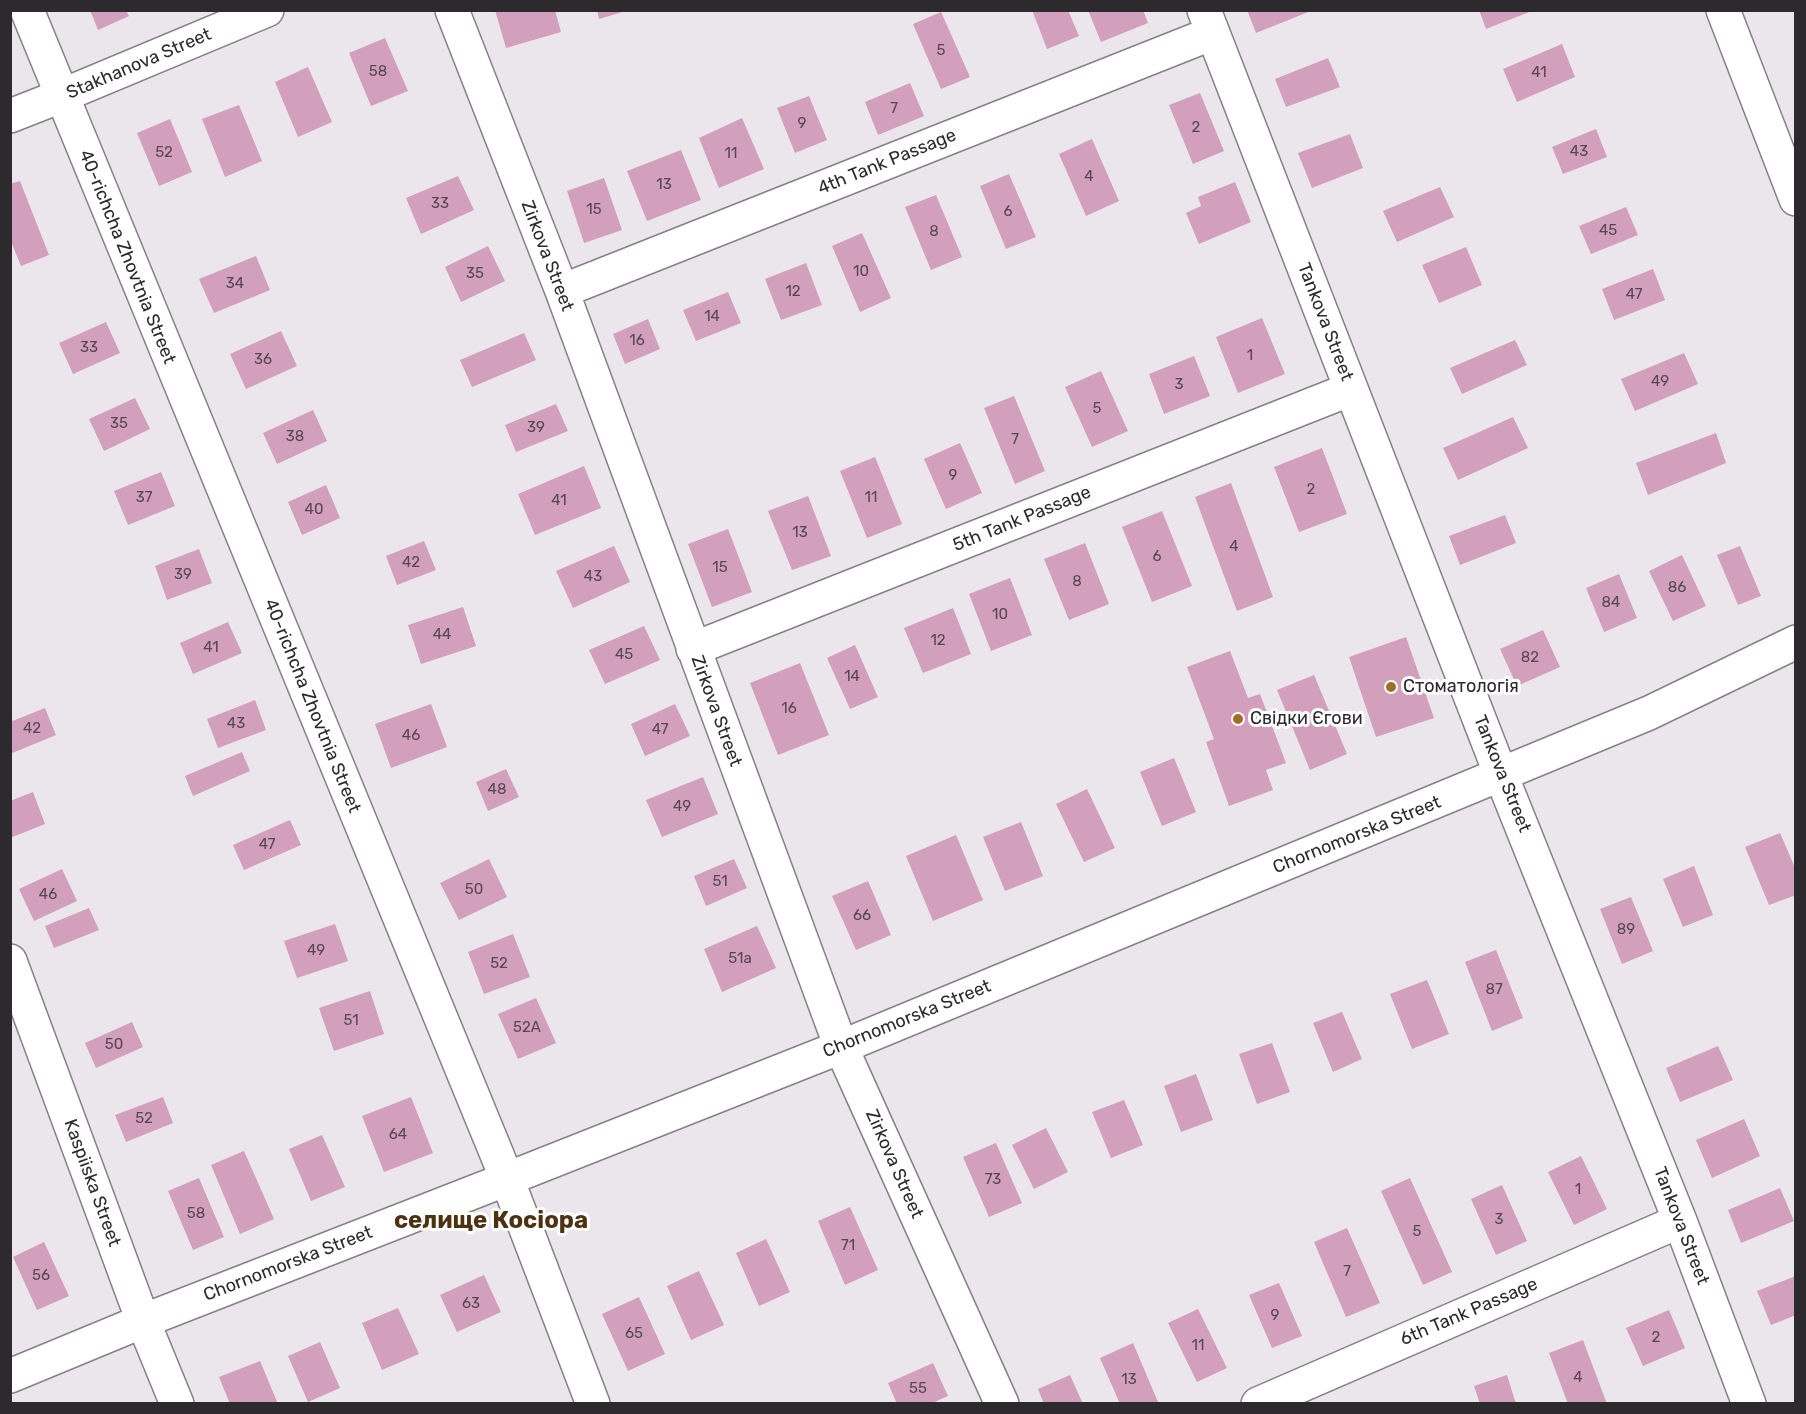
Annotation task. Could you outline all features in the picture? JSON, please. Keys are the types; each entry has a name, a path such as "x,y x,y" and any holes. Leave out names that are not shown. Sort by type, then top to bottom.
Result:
{"street":[{"name":"40-richcha Zhovtnia Street","path":"27,10 507,1179 593,1404"},
{"name":"Stakhanova Street","path":"10,116 267,10"},
{"name":"Zirkova Street","path":"452,10 562,291 841,1047 1002,1404"},
{"path":"1723,10 1796,199"},
{"name":"4th Tank Passage","path":"562,291 1208,22"},
{"name":"Tankova Street","path":"1208,22 1502,775 1680,1221 1749,1404"},
{"name":"5th Tank Passage","path":"693,649 1351,389"},
{"name":"Chornomorska Street","path":"10,1376 143,1321 841,1047 1649,713 1796,642"},
{"name":"Kaspiiska Street","path":"11,963 143,1321 177,1404"},
{"name":"6th Tank Passage","path":"1258,1404 1680,1221"}],"building":[{"path":"90,10 126,10 129,16 98,30"},
{"path":"495,10 555,10 561,32 506,48"},
{"path":"597,10 626,10 626,11 599,19"},
{"path":"1032,10 1068,10 1079,36 1047,49"},
{"path":"1088,10 1143,10 1148,23 1101,42"},
{"path":"1247,10 1311,10 1311,11 1256,33"},
{"path":"1479,10 1532,10 1532,11 1486,29"},
{"path":"941,12 970,77 941,89 913,24"},
{"path":"385,38 408,91 371,106 349,53"},
{"path":"1562,44 1575,77 1517,102 1503,69"},
{"path":"1328,58 1340,87 1286,107 1275,79"},
{"path":"308,67 332,122 298,137 275,82"},
{"path":"910,83 924,116 878,135 865,102"},
{"path":"1200,93 1224,151 1193,164 1169,105"},
{"path":"809,96 827,140 795,153 777,108"},
{"path":"239,105 262,161 225,177 202,119"},
{"path":"742,118 764,169 719,188 699,138"},
{"path":"170,119 192,172 159,186 137,133"},
{"path":"1596,129 1607,157 1563,174 1552,147"},
{"path":"1350,134 1363,168 1312,188 1298,153"},
{"path":"1092,139 1119,201 1086,216 1059,154"},
{"path":"681,150 701,200 647,221 627,171"},
{"path":"1009,174 1036,237 1006,249 980,186"},
{"path":"458,176 474,210 421,234 406,198"},
{"path":"604,178 622,230 584,243 567,191"},
{"path":"20,181 49,255 21,266 10,239 10,184"},
{"path":"1235,182 1251,222 1199,244 1186,213 1201,206 1198,197"},
{"path":"1440,187 1454,217 1397,242 1383,211"},
{"path":"936,195 962,257 931,270 905,207"},
{"path":"1626,207 1638,235 1591,254 1579,226"},
{"path":"862,233 891,298 860,312 832,246"},
{"path":"488,246 505,281 461,302 445,267"},
{"path":"1466,247 1482,285 1439,303 1422,265"},
{"path":"256,256 270,290 214,313 199,279"},
{"path":"806,263 822,305 781,320 765,279"},
{"path":"1653,269 1665,300 1614,320 1602,289"},
{"path":"728,292 741,323 696,341 683,310"},
{"path":"1262,318 1285,374 1238,393 1216,337"},
{"path":"648,319 660,349 625,364 613,334"},
{"path":"106,322 120,353 73,374 59,343"},
{"path":"281,331 297,366 246,389 230,354"},
{"path":"524,333 536,360 472,387 460,360"},
{"path":"1515,340 1527,365 1462,394 1450,368"},
{"path":"1684,353 1698,384 1635,411 1621,379"},
{"path":"1194,356 1210,396 1164,414 1149,374"},
{"path":"1101,371 1128,431 1092,447 1065,387"},
{"path":"1014,396 1045,471 1015,484 984,408"},
{"path":"135,398 150,429 104,451 89,419"},
{"path":"556,404 568,431 516,452 505,425"},
{"path":"313,410 327,441 277,464 263,433"},
{"path":"1513,417 1528,448 1458,480 1443,448"},
{"path":"1716,433 1726,463 1648,495 1636,463"},
{"path":"960,443 982,493 946,509 924,459"},
{"path":"1322,448 1347,514 1299,532 1274,467"},
{"path":"875,457 902,524 867,538 840,471"},
{"path":"584,466 601,508 535,535 518,494"},
{"path":"161,472 175,506 128,525 114,491"},
{"path":"1231,483 1273,597 1237,611 1195,497"},
{"path":"326,485 340,518 302,535 288,502"},
{"path":"808,496 831,556 792,570 768,511"},
{"path":"1162,511 1192,586 1152,602 1122,527"},
{"path":"1505,515 1516,543 1460,565 1449,536"},
{"path":"728,529 752,592 712,607 688,544"},
{"path":"424,541 436,570 397,585 386,556"},
{"path":"1085,543 1109,604 1069,620 1044,559"},
{"path":"614,546 630,582 573,608 556,571"},
{"path":"1740,546 1761,596 1738,605 1717,555"},
{"path":"199,549 212,583 167,600 155,566"},
{"path":"1682,555 1706,606 1673,621 1649,571"},
{"path":"1619,574 1637,618 1604,632 1586,588"},
{"path":"1010,578 1032,635 991,651 969,594"},
{"path":"463,607 476,646 421,664 408,625"},
{"path":"953,608 971,654 923,673 904,628"},
{"path":"228,622 242,653 193,674 180,643"},
{"path":"644,626 660,660 605,684 589,650"},
{"path":"1543,630 1560,667 1517,686 1500,649"},
{"name":"Стоматологія","path":"1406,637 1434,718 1376,737 1349,657"},
{"path":"855,645 878,697 850,709 827,658"},
{"name":"Свідки Єгови","path":"1230,651 1248,698 1260,694 1286,763 1266,770 1273,790 1229,806 1206,742 1214,739 1187,667"},
{"path":"800,663 829,735 778,755 750,683"},
{"path":"1314,675 1347,754 1310,770 1277,690"},
{"path":"255,700 266,730 218,748 207,719"},
{"path":"431,704 447,747 391,768 375,724"},
{"path":"675,704 690,736 645,756 631,724"},
{"path":"45,708 56,735 10,754 10,722"},
{"path":"242,752 250,771 193,796 185,776"},
{"path":"1174,758 1196,812 1162,826 1140,772"},
{"path":"506,769 519,797 488,811 476,782"},
{"path":"703,777 718,814 662,837 646,800"},
{"path":"1087,789 1115,848 1084,862 1056,804"},
{"path":"33,792 45,824 10,838 10,801"},
{"path":"290,820 301,845 244,870 233,845"},
{"path":"1021,822 1043,876 1005,891 983,837"},
{"path":"1780,833 1796,870 1796,895 1769,905 1745,847"},
{"path":"956,835 983,900 933,921 906,856"},
{"path":"489,859 507,897 459,920 440,883"},
{"path":"734,859 747,888 706,906 694,876"},
{"path":"1694,866 1713,915 1683,927 1663,879"},
{"path":"62,869 77,901 34,921 19,889"},
{"path":"868,881 891,935 856,950 832,896"},
{"path":"1631,897 1653,951 1622,964 1600,909"},
{"path":"89,908 99,930 54,948 45,926"},
{"path":"335,924 348,961 297,978 284,941"},
{"path":"757,926 776,968 722,992 704,949"},
{"path":"513,934 530,977 484,994 468,952"},
{"path":"1496,950 1523,1018 1492,1031 1465,962"},
{"path":"1427,980 1449,1034 1412,1049 1390,994"},
{"path":"370,991 384,1034 334,1051 319,1008"},
{"path":"536,998 556,1043 518,1059 498,1014"},
{"path":"1342,1012 1362,1059 1333,1072 1313,1023"},
{"path":"132,1022 143,1047 96,1068 85,1043"},
{"path":"1272,1043 1290,1092 1257,1104 1239,1054"},
{"path":"1718,1046 1733,1080 1680,1102 1666,1068"},
{"path":"1196,1074 1213,1120 1181,1132 1164,1086"},
{"path":"163,1097 173,1123 126,1142 115,1115"},
{"path":"411,1097 433,1153 384,1172 362,1116"},
{"path":"1124,1100 1143,1145 1111,1158 1092,1112"},
{"path":"1744,1119 1760,1156 1712,1178 1696,1140"},
{"path":"1046,1128 1068,1172 1034,1189 1012,1145"},
{"path":"322,1135 345,1187 311,1201 289,1149"},
{"path":"996,1143 1022,1203 989,1217 963,1157"},
{"path":"244,1151 274,1219 240,1234 211,1165"},
{"path":"1581,1156 1607,1209 1574,1225 1548,1172"},
{"path":"199,1178 224,1237 193,1250 168,1191"},
{"path":"1410,1178 1452,1272 1423,1285 1381,1191"},
{"path":"1502,1185 1527,1241 1496,1255 1471,1199"},
{"path":"1780,1188 1794,1221 1741,1243 1728,1210"},
{"path":"850,1207 878,1270 845,1285 818,1221"},
{"path":"1347,1228 1380,1303 1346,1317 1314,1242"},
{"path":"766,1239 790,1292 759,1306 736,1253"},
{"path":"44,1242 69,1296 37,1310 13,1257"},
{"path":"699,1271 724,1325 691,1340 667,1286"},
{"path":"484,1275 501,1312 457,1332 440,1295"},
{"path":"1796,1276 1796,1315 1771,1325 1757,1291"},
{"path":"1279,1283 1302,1336 1272,1348 1249,1295"},
{"path":"639,1297 665,1354 628,1371 602,1314"},
{"path":"398,1308 419,1354 382,1370 362,1323"},
{"path":"1198,1309 1227,1368 1197,1382 1168,1323"},
{"path":"1669,1310 1685,1348 1643,1366 1626,1328"},
{"path":"1583,1340 1607,1404 1568,1404 1549,1353"},
{"path":"320,1342 340,1388 308,1402 288,1356"},
{"path":"1133,1343 1158,1402 1154,1404 1120,1404 1100,1358"},
{"path":"260,1361 278,1404 230,1404 219,1377"},
{"path":"933,1363 948,1396 930,1404 897,1404 888,1383"},
{"path":"1070,1375 1083,1404 1044,1404 1038,1389"},
{"path":"1507,1375 1516,1404 1480,1404 1474,1386"}],"place":[{"name":"Стоматологія","path":"1391,687"},
{"name":"Свідки Єгови","path":"1238,719"}],"district":[{"name":"селище Косіора","path":"491,1221"}]}
